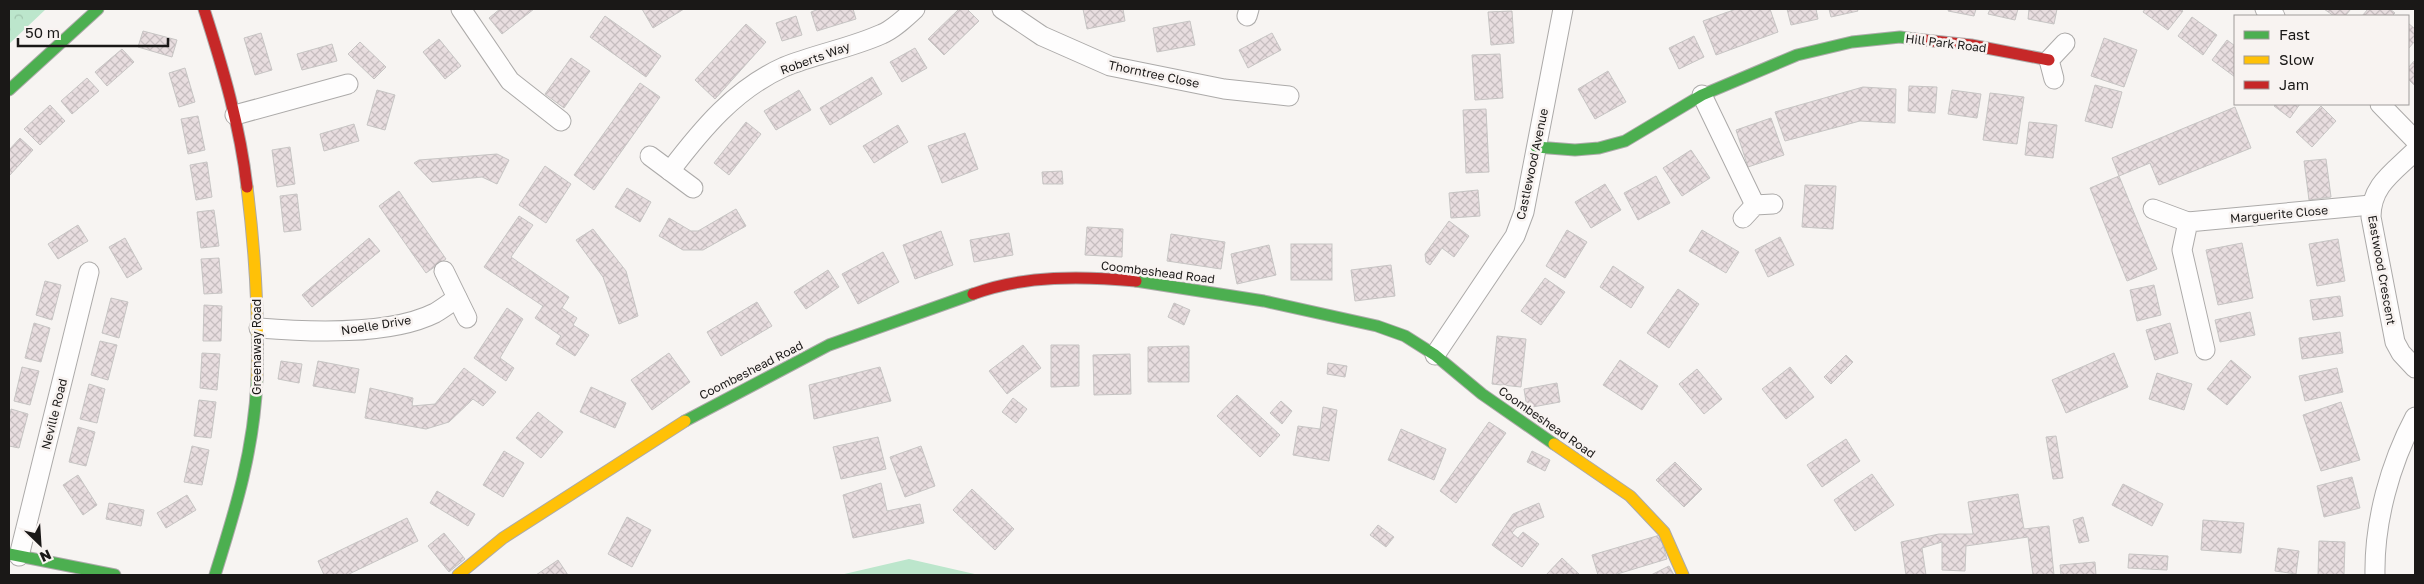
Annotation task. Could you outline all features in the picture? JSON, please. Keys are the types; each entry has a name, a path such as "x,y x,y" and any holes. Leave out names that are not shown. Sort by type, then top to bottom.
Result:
{"street":[{"path":"9,90 98,9"},
{"name":"Greenaway Road","path":"204,9 227,81 246,171 254,243 259,328 256,409 245,476 215,575"},
{"path":"461,9 510,81 561,121"},
{"name":"Thorntree Close","path":"1002,9 1042,36 1110,66 1224,89 1289,96"},
{"name":"Castlewood Avenue","path":"1434,355 1515,236 1524,212 1564,9"},
{"name":"Roberts Way","path":"670,171 691,143 725,106 752,84 785,67 884,34 910,14"},
{"name":"Hill Park Road","path":"1536,147 1575,150 1600,148 1625,141 1702,95 1797,55 1852,42 1900,37 1971,45 2049,60"},
{"path":"2054,79 2049,60 2065,43"},
{"path":"235,115 348,84"},
{"path":"1702,95 1757,209"},
{"path":"2381,105 2415,140"},
{"name":"Eastwood Crescent","path":"2415,151 2377,188 2371,205 2371,216 2395,342 2401,353 2415,368"},
{"path":"650,156 693,188"},
{"name":"Marguerite Close","path":"2153,209 2188,222 2371,205"},
{"path":"2188,222 2182,250 2205,350"},
{"path":"444,271 467,318"},
{"name":"Neville Road","path":"14,555 89,272"},
{"name":"Coombeshead Road","path":"458,575 503,538 695,414 829,344 995,286 1053,278 1096,277 1159,283 1264,301 1376,326 1404,336 1434,355 1482,394 1630,496 1664,532 1683,575"},
{"name":"Noelle Drive","path":"259,328 346,331 398,324 434,313 457,298"},
{"path":"2375,575 2374,554 2384,500 2400,446 2415,417"},
{"path":"14,555 115,575"}],"green space":[{"path":"9,9 46,9 9,44"},
{"path":"909,559 979,575 840,575"}],"building":[{"path":"500,9 534,9 502,34 489,18"},
{"path":"642,9 684,9 653,28"},
{"path":"819,9 853,9 856,19 817,31 811,12"},
{"path":"959,9 967,9 979,21 944,55 928,39"},
{"path":"1083,9 1123,9 1125,21 1087,29"},
{"path":"1736,9 1770,9 1778,32 1716,55 1703,21"},
{"path":"1787,9 1816,9 1818,19 1791,25"},
{"path":"1829,9 1857,9 1858,11 1831,17"},
{"path":"1949,9 1976,9 1974,16 1948,11"},
{"path":"1990,9 2018,9 2015,20 1988,14"},
{"path":"2029,9 2057,9 2054,24 2028,19"},
{"path":"2145,9 2180,9 2183,11 2168,30 2143,12"},
{"path":"2324,9 2351,9 2346,15 2333,15"},
{"path":"2368,9 2390,9 2395,13 2393,15 2363,15"},
{"path":"1512,11 1514,43 1491,45 1488,12"},
{"path":"605,16 661,56 646,77 590,37"},
{"path":"796,16 802,35 782,41 776,23"},
{"path":"2192,17 2217,35 2203,55 2178,36"},
{"path":"1190,21 1195,45 1157,52 1153,28"},
{"path":"746,24 766,42 715,99 695,80"},
{"path":"2409,24 2415,29 2415,41 2409,48"},
{"path":"143,31 177,40 172,57 138,47"},
{"path":"261,33 272,70 255,75 244,38"},
{"path":"1272,33 1281,50 1248,68 1239,50"},
{"path":"1694,36 1704,57 1679,69 1669,48"},
{"path":"2104,38 2137,50 2124,87 2091,76"},
{"path":"439,39 461,66 445,79 423,52"},
{"path":"2227,40 2234,45 2234,76 2212,60"},
{"path":"360,42 386,67 374,79 348,54"},
{"path":"332,44 337,61 302,70 297,54"},
{"path":"915,48 927,68 902,82 890,62"},
{"path":"122,49 134,62 107,86 95,72"},
{"path":"1500,54 1503,98 1475,100 1472,55"},
{"path":"571,58 590,71 564,108 545,94"},
{"path":"2415,60 2415,86 2409,80 2409,67"},
{"path":"185,68 195,102 179,107 169,73"},
{"path":"1608,71 1626,102 1595,119 1578,89"},
{"path":"872,77 882,94 830,125 820,108"},
{"path":"87,78 99,91 72,114 61,101"},
{"path":"640,83 660,97 594,190 574,175"},
{"path":"2095,85 2122,92 2112,128 2085,121"},
{"path":"1909,86 1937,87 1935,113 1908,111"},
{"path":"1863,87 1896,89 1895,123 1860,121 1785,141 1775,112"},
{"path":"377,90 395,95 385,130 367,125"},
{"path":"799,90 811,110 776,130 764,111"},
{"path":"1952,90 1981,94 1977,118 1948,114"},
{"path":"1990,93 2024,97 2017,144 1983,140"},
{"path":"50,105 65,121 40,145 24,129"},
{"path":"2275,105 2299,105 2290,118"},
{"path":"2321,106 2336,121 2312,147 2296,132"},
{"path":"2235,107 2251,148 2159,185 2150,163 2119,176 2112,158"},
{"path":"1486,109 1489,172 1466,173 1463,110"},
{"path":"198,116 205,150 188,154 181,119"},
{"path":"1771,118 1784,155 1748,167 1736,130"},
{"path":"746,122 761,134 729,175 714,163"},
{"path":"2029,122 2057,125 2053,158 2025,155"},
{"path":"354,124 359,141 324,151 320,134"},
{"path":"898,125 908,142 874,163 863,146"},
{"path":"965,133 978,169 942,183 928,146"},
{"path":"20,138 33,150 9,176 9,150"},
{"path":"290,147 295,184 277,187 272,150"},
{"path":"1691,150 1710,178 1682,196 1663,168"},
{"path":"497,154 509,160 497,184 482,177 432,182 414,163 419,160"},
{"path":"2326,159 2331,197 2309,200 2304,161"},
{"path":"207,162 212,197 196,200 190,165"},
{"path":"545,166 571,184 546,223 519,205"},
{"path":"1062,171 1063,184 1043,184 1042,172"},
{"path":"1656,176 1670,203 1638,220 1624,193"},
{"path":"2119,176 2157,269 2127,281 2090,188"},
{"path":"1605,184 1621,210 1591,228 1575,202"},
{"path":"1805,185 1836,186 1833,229 1802,227"},
{"path":"627,188 651,202 640,222 615,207"},
{"path":"1478,190 1480,216 1451,218 1449,193"},
{"path":"399,191 446,259 426,273 379,206"},
{"path":"297,194 301,230 284,232 280,196"},
{"path":"736,209 746,226 703,250 683,250 659,236 669,218 691,231 698,231"},
{"path":"214,210 219,246 201,248 197,212"},
{"path":"519,216 533,225 511,257 569,297 562,308 577,318 573,325 589,335 575,356 556,344 561,336 535,318 543,306 484,267"},
{"path":"1449,221 1469,236 1454,257 1442,248 1430,265 1426,262 1425,254"},
{"path":"78,225 88,241 58,259 48,244"},
{"path":"1087,227 1123,229 1122,257 1085,255"},
{"path":"593,229 626,271 638,316 619,324 603,277 576,240"},
{"path":"1567,230 1587,242 1565,278 1546,266"},
{"path":"1702,230 1739,252 1726,273 1689,251"},
{"path":"941,231 953,265 915,279 903,245"},
{"path":"1009,233 1013,255 974,262 970,240"},
{"path":"1171,234 1225,242 1221,269 1167,261"},
{"path":"1780,237 1794,265 1768,277 1755,250"},
{"path":"125,238 142,269 127,278 109,247"},
{"path":"369,238 380,251 312,307 302,295"},
{"path":"2338,239 2345,281 2317,286 2309,244"},
{"path":"2242,243 2253,298 2218,305 2206,250"},
{"path":"1291,244 1332,244 1332,280 1291,280"},
{"path":"1269,245 1276,275 1237,284 1231,254"},
{"path":"883,252 899,282 858,304 842,274"},
{"path":"219,258 222,293 204,294 201,259"},
{"path":"1391,265 1395,296 1355,301 1351,270"},
{"path":"1613,266 1644,287 1631,308 1600,287"},
{"path":"828,270 839,287 806,309 794,292"},
{"path":"1545,278 1565,292 1541,325 1521,311"},
{"path":"45,281 61,285 52,320 36,315"},
{"path":"2154,285 2161,315 2137,321 2130,290"},
{"path":"1678,289 1699,304 1669,348 1647,333"},
{"path":"2340,296 2343,316 2313,320 2310,300"},
{"path":"111,298 128,302 119,338 102,333"},
{"path":"757,302 772,326 721,356 707,332"},
{"path":"1174,303 1190,310 1184,325 1168,317"},
{"path":"204,305 222,306 221,341 203,341"},
{"path":"507,308 523,319 500,358 514,368 506,381 474,358"},
{"path":"2250,312 2255,335 2220,342 2215,320"},
{"path":"34,323 50,328 41,362 25,358"},
{"path":"2170,323 2178,353 2155,360 2146,330"},
{"path":"2340,332 2343,353 2302,359 2299,338"},
{"path":"1497,336 1526,339 1521,387 1492,384"},
{"path":"100,341 117,345 108,380 91,375"},
{"path":"1023,345 1041,368 1007,394 989,371"},
{"path":"1051,345 1079,345 1079,386 1051,387"},
{"path":"1189,346 1189,382 1148,382 1148,347"},
{"path":"202,353 220,354 217,390 200,388"},
{"path":"669,353 690,382 652,410 631,380"},
{"path":"2114,353 2128,387 2066,413 2052,380"},
{"path":"1130,354 1131,394 1094,395 1093,355"},
{"path":"1846,355 1853,362 1831,384 1824,377"},
{"path":"1620,360 1658,386 1642,410 1603,385"},
{"path":"2231,360 2251,377 2227,405 2207,389"},
{"path":"281,361 302,364 299,383 278,379"},
{"path":"318,361 359,369 355,393 313,386"},
{"path":"1328,363 1347,366 1345,377 1327,374"},
{"path":"22,367 39,371 30,405 14,401"},
{"path":"880,367 891,401 814,419 809,385"},
{"path":"1790,367 1814,397 1786,419 1762,389"},
{"path":"464,368 496,392 483,406 473,399 449,422 426,429 365,418 370,388 413,398 412,406 435,404"},
{"path":"2337,368 2343,392 2305,401 2299,376"},
{"path":"1697,369 1722,399 1704,414 1679,384"},
{"path":"2157,373 2192,384 2184,410 2149,399"},
{"path":"1557,383 1560,402 1527,408 1524,389"},
{"path":"89,384 105,389 97,423 80,419"},
{"path":"591,387 626,403 615,428 580,412"},
{"path":"1237,395 1280,435 1260,457 1217,416"},
{"path":"1013,398 1027,409 1016,423 1002,412"},
{"path":"199,400 216,402 211,438 194,436"},
{"path":"1281,401 1292,411 1282,424 1270,413"},
{"path":"2341,402 2360,460 2321,471 2303,415"},
{"path":"1323,407 1337,410 1329,461 1293,455 1298,426 1320,429"},
{"path":"11,409 28,414 19,448 9,446"},
{"path":"538,412 563,432 541,458 516,438"},
{"path":"1489,422 1506,433 1456,503 1440,491"},
{"path":"78,427 95,432 86,466 69,462"},
{"path":"1401,429 1446,449 1434,480 1388,460"},
{"path":"2056,436 2063,478 2053,479 2046,437"},
{"path":"878,437 886,469 841,479 833,447"},
{"path":"1846,439 1860,461 1822,487 1807,465"},
{"path":"192,446 209,450 202,485 184,482"},
{"path":"921,446 935,486 905,497 890,457"},
{"path":"504,451 524,463 503,497 483,485"},
{"path":"1532,451 1550,460 1545,471 1527,462"},
{"path":"1675,462 1702,489 1684,507 1656,480"},
{"path":"1872,474 1894,505 1855,531 1834,500"},
{"path":"78,475 97,505 83,515 63,485"},
{"path":"2352,477 2360,508 2324,517 2317,486"},
{"path":"881,483 887,511 920,504 924,523 853,538 843,495"},
{"path":"2123,484 2163,504 2152,526 2112,505"},
{"path":"972,489 1014,529 995,550 953,510"},
{"path":"437,491 475,514 468,526 430,503"},
{"path":"2018,494 2024,529 2049,526 2054,575 2033,575 2028,537 1966,546 1965,571 1942,570 1942,542 1922,548 1926,575 1906,575 1901,542 1939,534 1973,534 1968,502"},
{"path":"187,495 196,510 166,528 157,513"},
{"path":"109,503 144,510 141,526 106,519"},
{"path":"1539,503 1544,517 1516,528 1512,533 1518,538 1523,532 1539,544 1522,567 1492,545 1513,514"},
{"path":"627,517 651,530 632,567 608,554"},
{"path":"2083,517 2089,541 2079,543 2073,520"},
{"path":"407,518 418,541 347,575 324,575 318,561"},
{"path":"2203,520 2244,523 2241,553 2201,550"},
{"path":"1378,525 1394,537 1386,547 1370,535"},
{"path":"444,533 465,559 449,572 428,546"},
{"path":"1660,535 1667,559 1614,575 1598,575 1592,555"},
{"path":"2319,541 2345,542 2344,575 2318,575"},
{"path":"2278,548 2299,551 2296,574 2275,571"},
{"path":"2129,554 2168,556 2167,570 2128,568"},
{"path":"1562,558 1580,575 1546,575"},
{"path":"558,560 568,575 536,575"},
{"path":"2095,562 2096,575 2061,575 2060,565"},
{"path":"1669,566 1674,575 1651,575"}],"traffic: fast":[{"path":"9,90 98,9"},
{"path":"1536,147 1575,150 1599,148 1625,141 1702,95 1797,55 1852,42 1900,37 1914,39"},
{"path":"1136,281 1264,301 1377,326 1405,336 1435,355 1482,394 1554,444"},
{"path":"685,421 829,345 973,294"},
{"path":"215,575 237,502 248,455 257,379"},
{"path":"9,554 115,575"}],"traffic: slow":[{"path":"247,187 256,283 257,379"},
{"path":"458,575 503,538 685,421"},
{"path":"1554,444 1630,496 1664,532 1683,575"}],"traffic: jam":[{"path":"204,9 230,97 247,187"},
{"path":"1914,39 1971,45 2049,60"},
{"path":"973,294 1013,283 1054,278 1136,281"}]}
